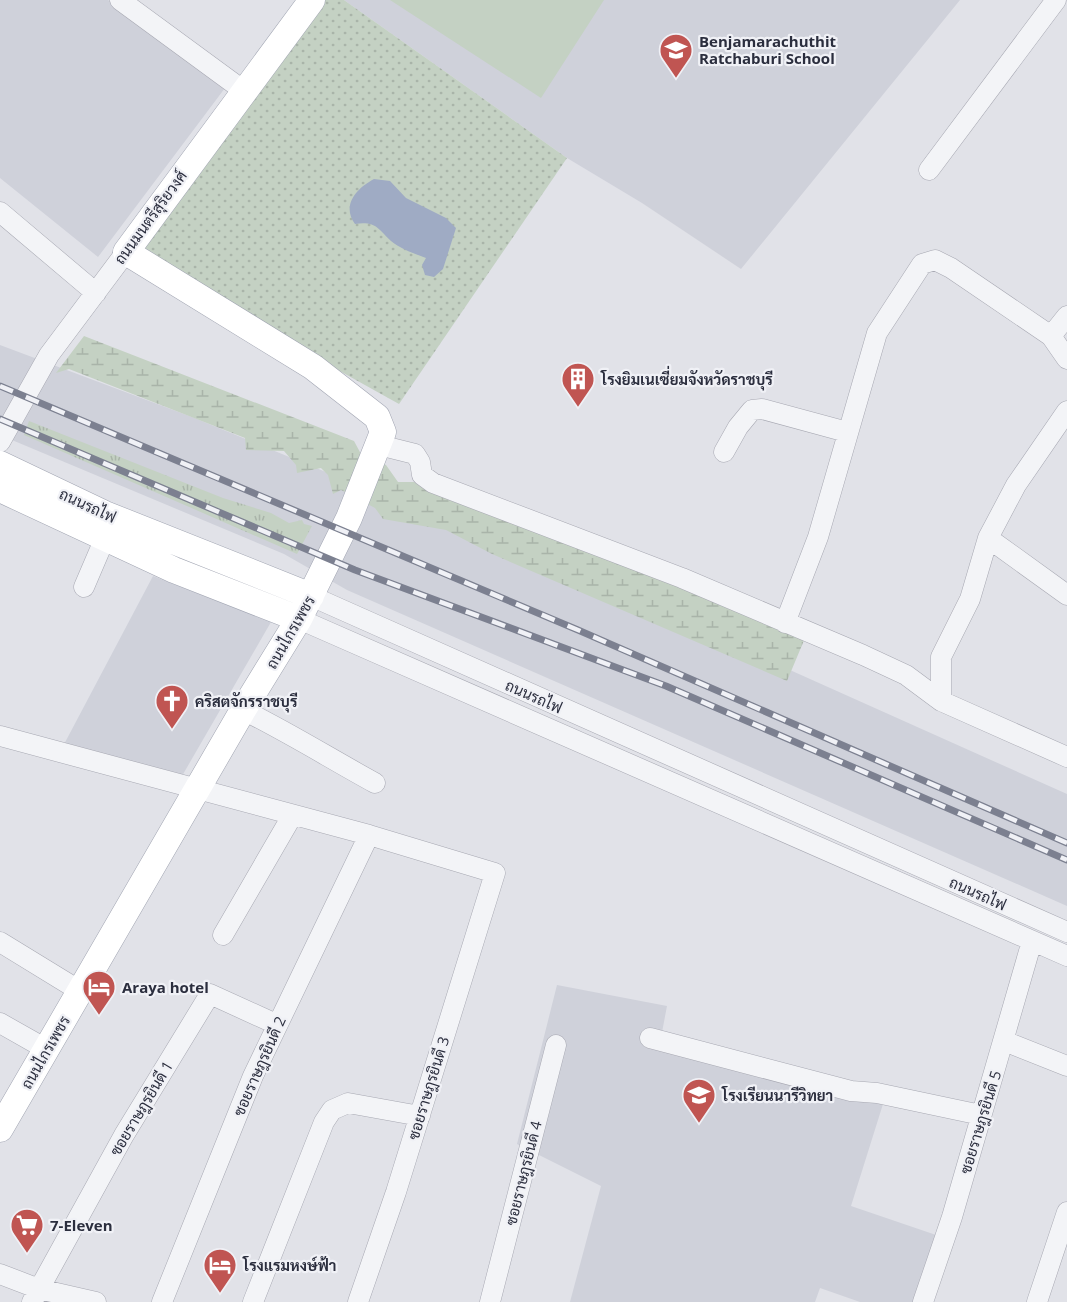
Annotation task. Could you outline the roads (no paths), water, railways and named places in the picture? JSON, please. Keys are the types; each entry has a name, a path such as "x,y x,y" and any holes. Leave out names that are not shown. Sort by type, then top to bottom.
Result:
{"main road":[{"name":"ถนนมนตรีสุริยวงศ์","path":"126,252 312,0"},
{"name":"ถนนไกรเพชร","path":"0,1129 243,710 299,619 353,508 383,432 377,417 363,404 313,367 126,252"},
{"name":"ถนนรถไฟ","path":"0,464 105,514 311,596"},
{"name":"ถนนรถไฟ","path":"0,489 174,570 299,619"}],"street":[{"path":"120,0 244,90"},
{"path":"929,170 1056,0"},
{"path":"0,212 96,293"},
{"name":"ถนนมนตรีสุริยวงศ์","path":"0,442 55,347 126,252"},
{"path":"785,623 818,537 877,333 922,264 935,260 951,268 1051,336 1067,359"},
{"path":"1051,336 1067,316"},
{"path":"724,452 752,410 762,409 847,432"},
{"path":"941,701 941,657 970,599 987,538 1016,485 1067,411"},
{"path":"378,448 416,454 422,475 433,483 682,578 906,675 941,701 1067,757"},
{"path":"84,587 105,538"},
{"path":"987,538 1067,595"},
{"name":"ถนนรถไฟ","path":"311,596 1067,932"},
{"name":"ถนนรถไฟ","path":"299,619 1067,956"},
{"path":"243,710 285,730 311,748 375,783"},
{"path":"0,736 369,836"},
{"path":"223,935 292,816"},
{"name":"ซอยราษฎรยินดี 3","path":"358,1302 420,1116 495,873 369,836"},
{"name":"ซอยราษฎรยินดี 2","path":"162,1302 276,1024 369,836"},
{"name":"ซอยราษฎรยินดี 5","path":"923,1302 952,1217 1032,941"},
{"path":"0,942 80,991"},
{"name":"ซอยราษฎรยินดี 1","path":"35,1295 124,1135 210,994 276,1024"},
{"path":"0,1023 46,1050"},
{"path":"650,1038 851,1091 877,1093 981,1114"},
{"path":"1004,1041 1067,1066"},
{"name":"ซอยราษฎรยินดี 4","path":"490,1302 556,1045"},
{"path":"253,1302 324,1122 332,1110 348,1103 420,1116"},
{"path":"1036,1302 1067,1212"},
{"path":"0,1274 35,1295 96,1302"}],"water":[{"path":"374,179 390,181 406,198 446,218 456,228 443,269 434,277 425,275 422,265 426,258 399,246 372,225 355,224 351,217 350,204 357,192"}],"railway":[{"path":"0,386 578,630 1067,843"},
{"path":"0,419 355,570 666,686 1067,860"}],"place":[{"name":"Benjamarachuthit Ratchaburi School","path":"676,79"},
{"name":"โรงยิมเนเซี่ยมจังหวัดราชบุรี","path":"578,408"},
{"name":"คริสตจักรราชบุรี","path":"172,730"},
{"name":"Araya hotel","path":"99,1016"},
{"name":"โรงเรียนนารีวิทยา","path":"699,1124"},
{"name":"7-Eleven","path":"27,1254"},
{"name":"โรงแรมหงษ์ฟ้า","path":"220,1294"}]}
